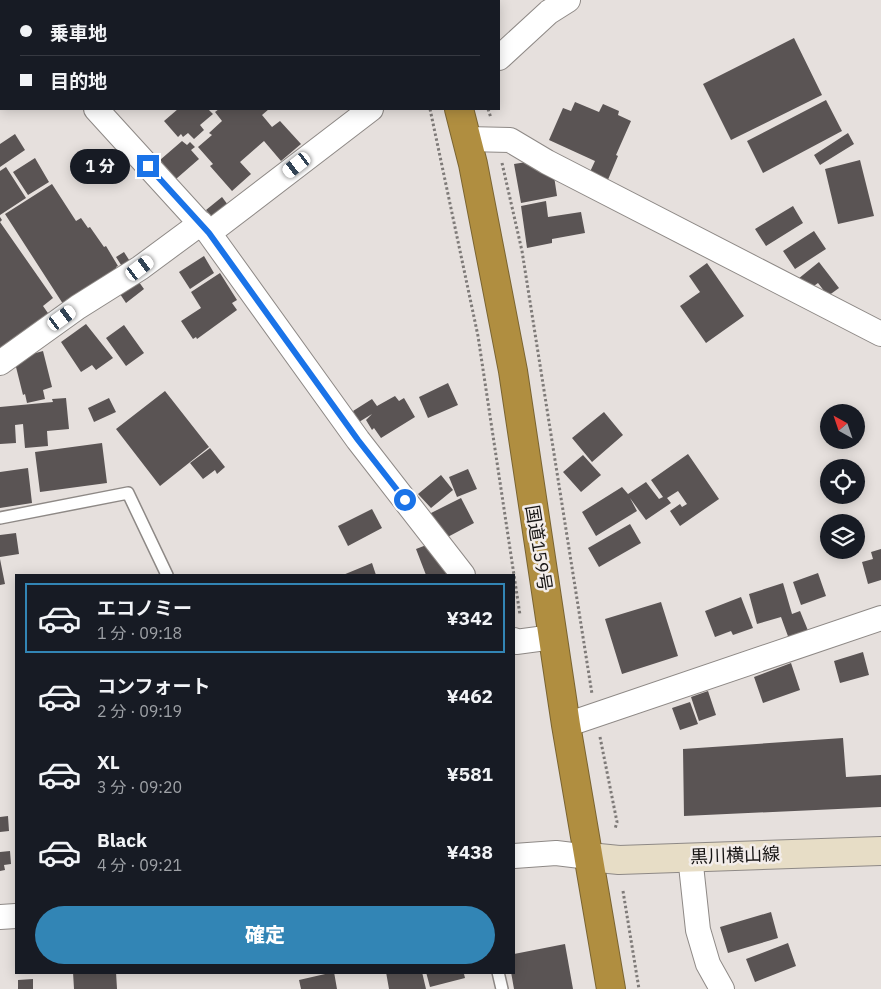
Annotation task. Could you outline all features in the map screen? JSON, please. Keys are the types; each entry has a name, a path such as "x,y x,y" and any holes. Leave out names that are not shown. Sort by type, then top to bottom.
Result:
{"highway":[{"name":"国道159号","path":"459,110 467,139 513,371 566,725 610,989"}],"main road":[{"name":"黒川横山線","path":"589,857 619,860 690,856 881,851"}],"street":[{"path":"500,57 549,12 568,0"},
{"path":"97,110 205,228 358,440 462,574"},
{"path":"0,363 78,307 205,228 369,110"},
{"path":"467,139 510,140 547,162 881,334"},
{"path":"566,725 881,618"},
{"path":"515,641 553,637"},
{"path":"515,856 556,853 589,857"},
{"path":"690,856 698,930 708,964 722,989"},
{"path":"0,916 15,916"}],"lane":[{"path":"0,518 128,494 167,574"},
{"path":"498,974 502,989"}],"path":[{"path":"430,110 478,336 514,574"},
{"path":"488,110 522,251 596,714 617,822 615,829"},
{"path":"515,582 520,615"},
{"path":"623,891 640,989"}],"building":[{"path":"794,38 822,95 731,140 703,84"},
{"path":"826,100 842,131 763,173 747,141"},
{"path":"575,102 599,112 603,104 619,111 618,115 631,121 616,155 618,156 607,182 589,174 595,161 549,140 563,108 571,111"},
{"path":"177,110 209,110 213,114 200,125 204,130 194,139 188,133 183,137 181,134 178,137 164,121"},
{"path":"218,110 268,110 262,115 272,127 280,121 301,144 281,161 264,141 240,162 251,174 232,191 210,166 213,164 198,147 212,135 209,133 222,121 215,112"},
{"path":"848,133 854,144 820,165 814,155"},
{"path":"15,134 25,150 0,167 0,144"},
{"path":"182,141 187,145 190,142 195,147 191,150 199,159 176,179 160,160"},
{"path":"35,158 49,182 28,195 13,172"},
{"path":"860,160 874,216 838,224 825,169"},
{"path":"533,161 554,176 557,196 521,203 514,164"},
{"path":"6,167 26,198 0,215 0,171"},
{"path":"52,184 76,221 81,218 104,247 106,246 120,272 65,307 5,214"},
{"path":"222,197 228,205 212,217 206,210"},
{"path":"546,201 548,217 581,212 585,233 552,239 552,243 527,248 521,206"},
{"path":"793,206 803,223 766,246 755,229"},
{"path":"0,222 53,298 43,306 50,316 0,351"},
{"path":"814,231 826,249 795,269 783,251"},
{"path":"124,252 131,263 123,268 116,257"},
{"path":"204,256 214,273 190,289 179,272"},
{"path":"819,262 839,288 828,296 818,283 807,291 798,279"},
{"path":"707,263 744,316 706,343 680,306 700,292 689,276"},
{"path":"220,273 237,300 232,303 237,310 197,339 196,337 193,339 181,321 201,308 191,292"},
{"path":"136,278 144,289 126,303 118,291"},
{"path":"86,324 113,358 96,370 92,365 81,372 61,342"},
{"path":"124,325 144,353 126,366 106,338"},
{"path":"43,351 52,387 43,390 45,399 27,403 25,394 23,395 14,359"},
{"path":"448,383 458,405 428,418 419,397"},
{"path":"165,391 209,447 160,486 116,429"},
{"path":"395,396 399,401 404,398 415,417 381,438 374,428 372,430 366,420 372,414 359,422 353,411 372,399 377,406"},
{"path":"66,398 69,429 47,431 48,446 25,448 23,424 15,425 16,443 0,444 0,407 53,402 52,399"},
{"path":"109,398 116,412 94,422 88,408"},
{"path":"604,412 623,435 592,462 572,438"},
{"path":"102,443 107,483 40,492 35,452"},
{"path":"210,448 225,467 217,474 215,470 203,479 190,463"},
{"path":"688,454 719,499 680,526 670,511 680,504 682,507 687,504 678,491 667,498 671,503 646,520 630,498 637,511 596,536 582,512 622,487 628,494 646,482 659,499 663,497 651,480"},
{"path":"583,455 601,475 581,492 563,472"},
{"path":"28,468 32,503 0,508 0,472"},
{"path":"468,469 477,489 457,497 449,477"},
{"path":"441,475 453,490 431,508 418,494"},
{"path":"461,498 474,523 442,540 429,514"},
{"path":"372,509 382,528 348,546 338,526"},
{"path":"630,524 641,543 599,567 588,548"},
{"path":"16,533 19,554 0,557 0,535"},
{"path":"429,544 448,574 426,574 416,549"},
{"path":"881,549 881,580 868,584 862,562 873,559 871,552"},
{"path":"0,559 5,584 0,585"},
{"path":"372,563 376,574 345,574"},
{"path":"818,573 826,596 801,605 793,582"},
{"path":"783,583 792,614 800,611 809,633 789,639 781,617 757,624 749,594"},
{"path":"741,597 753,628 733,635 731,631 715,637 705,611"},
{"path":"661,602 678,656 622,674 605,619"},
{"path":"863,652 869,675 840,683 834,661"},
{"path":"791,663 800,690 763,703 754,677"},
{"path":"708,691 716,715 699,721 691,697"},
{"path":"690,702 698,724 680,730 672,708"},
{"path":"843,738 846,777 881,775 881,807 684,816 683,749"},
{"path":"8,816 9,831 0,832 0,817"},
{"path":"10,851 11,864 4,865 5,870 0,871 0,852"},
{"path":"771,912 778,938 728,953 720,927"},
{"path":"788,943 796,966 755,982 746,959"},
{"path":"565,944 573,989 514,989 511,974 515,974 515,954"},
{"path":"73,974 116,974 117,989 74,989"},
{"path":"325,974 334,974 337,989 301,989 299,980"},
{"path":"386,974 422,974 426,989 389,989"},
{"path":"427,974 464,974 465,978 430,987"},
{"path":"33,979 33,989 18,989 18,980"}],"route":[{"path":"148,166 209,233 358,440 405,500"}]}
